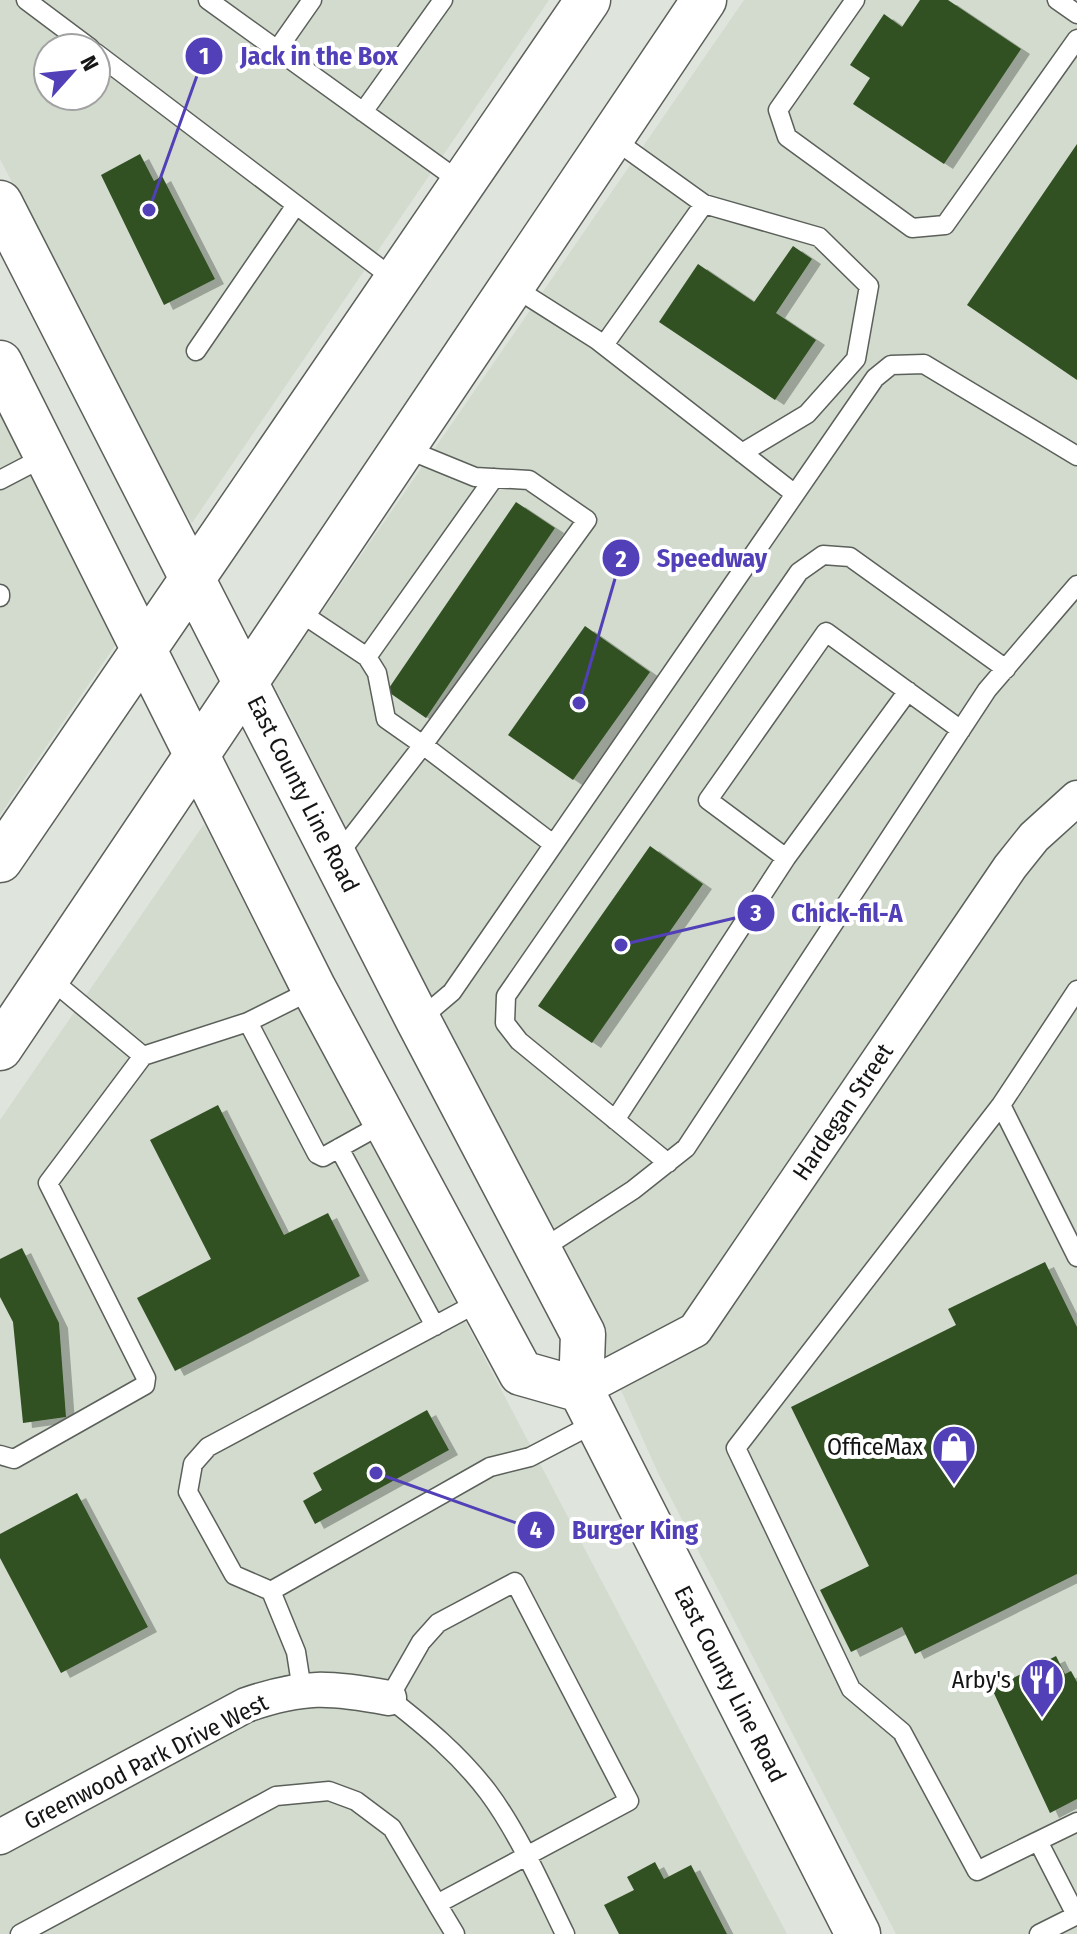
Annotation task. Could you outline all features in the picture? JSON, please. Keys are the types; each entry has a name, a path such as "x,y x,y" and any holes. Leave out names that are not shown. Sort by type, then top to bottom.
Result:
{"main road":[{"path":"0,860 394,279 588,0"},
{"path":"0,1048 704,0"},
{"name":"East County Line Road","path":"0,203 418,1020 583,1334 589,1406 858,1934"},
{"path":"0,363 314,989 521,1373 589,1406"}],"street":[{"name":"Hardegan Street","path":"589,1406 695,1330 1010,867 1041,830 1077,798"},
{"name":"Greenwood Park Drive West","path":"0,1837 246,1705 283,1692 330,1687 389,1698"}],"lane":[{"path":"26,0 69,32"},
{"path":"208,0 462,183"},
{"path":"277,50 312,0"},
{"path":"363,112 443,0"},
{"path":"855,0 778,110 787,137 912,228 945,225 1077,39"},
{"path":"1057,0 1077,14"},
{"path":"112,65 394,279"},
{"path":"612,138 704,204 819,237 869,286 856,359 807,414 742,453"},
{"path":"604,345 704,204"},
{"path":"196,351 296,205"},
{"path":"512,286 604,345 795,494"},
{"path":"418,1020 452,992 875,378 891,365 924,364 1077,456"},
{"path":"335,858 423,745 587,520 529,480 475,477 404,448"},
{"path":"0,480 46,456"},
{"path":"367,657 494,478"},
{"path":"668,1163 519,1041 505,1023 506,996 799,572 823,555 850,557 1006,669"},
{"path":"539,1251 686,1148 961,730 1006,669 1077,585"},
{"path":"295,609 367,657 377,673 386,719 553,844"},
{"path":"786,858 708,800 826,632 961,730"},
{"path":"615,1120 786,858 908,691"},
{"path":"48,977 143,1056"},
{"path":"0,1455 14,1459 145,1385 146,1378 48,1183 143,1056 248,1022 314,989"},
{"path":"1077,990 1001,1105 736,1448 851,1689 902,1732 977,1871 1077,1822"},
{"path":"248,1022 317,1154 323,1157 384,1123"},
{"path":"1001,1105 1077,1257"},
{"path":"339,1148 435,1326"},
{"path":"302,1690 296,1652 271,1591 234,1575 188,1492 193,1464 208,1447 481,1301"},
{"path":"271,1591 490,1467 530,1457 589,1406"},
{"path":"437,1904 524,1856 629,1801 515,1582 438,1623 421,1642 389,1698 438,1736 489,1792 524,1856 561,1932"},
{"path":"20,1934 276,1796 329,1791 356,1801 392,1828 455,1934"},
{"path":"1038,1841 1076,1915 1039,1934"}],"shaded area":[{"path":"0,0 549,0 192,523 175,496 0,159"},
{"path":"744,0 1077,0 1077,1934 896,1934 659,1475 548,1227 273,683"},
{"path":"0,397 116,644 0,815"},
{"path":"204,824 787,1934 0,1934 0,1120"}],"building":[{"path":"920,0 948,0 1021,49 944,164 853,104 870,78 850,65 884,14 902,27"},
{"path":"1077,144 1077,380 967,305"},
{"path":"140,154 154,181 162,176 215,279 164,305 101,175"},
{"path":"793,246 812,259 776,313 816,340 775,400 659,322 698,264 754,302"},
{"path":"516,502 555,528 426,718 387,691"},
{"path":"585,626 650,672 573,780 508,735"},
{"path":"650,846 703,884 592,1043 538,1006"},
{"path":"218,1105 284,1235 328,1213 360,1276 175,1371 137,1298 211,1259 150,1140"},
{"path":"22,1248 59,1323 66,1417 23,1423 13,1322 0,1297 0,1259"},
{"name":"OfficeMax","path":"1045,1262 1077,1327 1077,1574 915,1654 902,1627 851,1652 820,1590 869,1566 791,1407 956,1325 948,1309"},
{"path":"427,1410 449,1450 315,1524 303,1501 322,1490 313,1473"},
{"path":"77,1493 148,1627 61,1673 0,1558 0,1534"},
{"name":"Arby's","path":"1056,1656 1065,1674 1071,1671 1077,1682 1077,1799 1050,1813 992,1689"},
{"path":"655,1862 664,1879 691,1865 727,1934 619,1934 604,1905 634,1890 627,1877"}],"place":[{"name":"Jack in the Box","path":"149,210"},
{"name":"Speedway","path":"579,703"},
{"name":"Chick-fil-A","path":"621,945"},
{"name":"Burger King","path":"376,1473"},
{"name":"OfficeMax","path":"954,1486"},
{"name":"Arby's","path":"1042,1719"}]}
